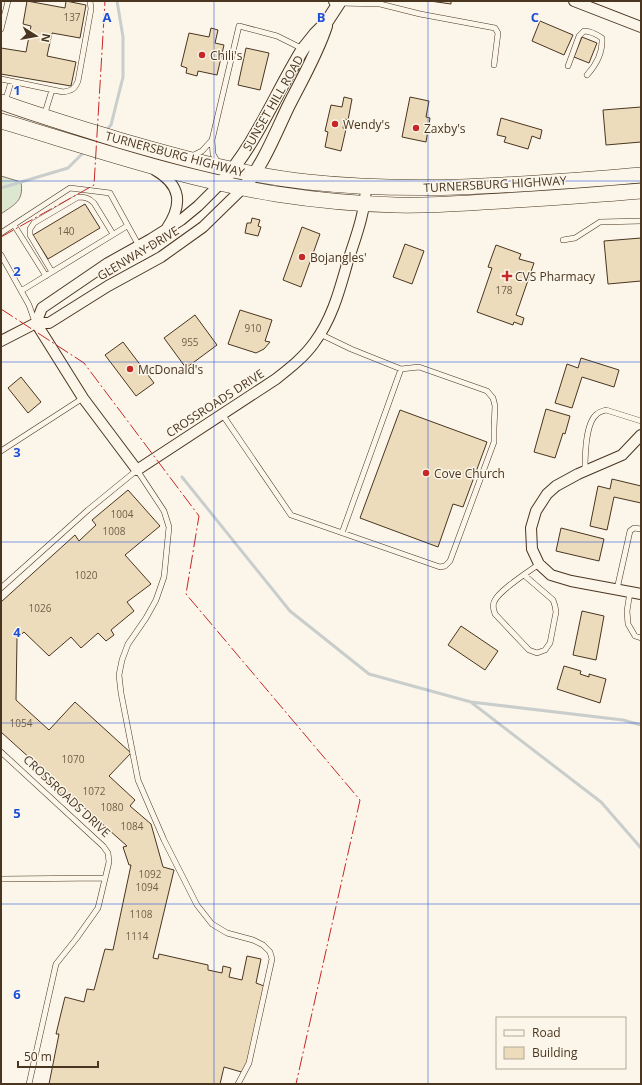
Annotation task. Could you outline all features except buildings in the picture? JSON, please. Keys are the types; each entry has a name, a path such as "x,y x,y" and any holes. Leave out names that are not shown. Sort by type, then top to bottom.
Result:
{"main road":[{"name":"TURNERSBURG HIGHWAY","path":"3,102 47,118 166,154 231,170 307,182 366,187 418,188 464,187 641,175"},
{"name":"TURNERSBURG HIGHWAY","path":"1,121 139,163 220,184 299,197 406,205 641,190"}],"street":[{"path":"574,1 641,27"},
{"name":"SUNSET HILL ROAD","path":"243,188 254,174 316,50 326,23 338,2"},
{"name":"SUNSET HILL ROAD","path":"220,184 245,152 303,49 326,23"},
{"name":"GLENWAY DRIVE","path":"139,163 168,179 176,192 178,200 175,212 172,220 164,231"},
{"name":"GLENWAY DRIVE","path":"36,323 42,308 108,263 164,231 190,213 220,184"},
{"name":"CROSSROADS DRIVE","path":"137,470 296,364 314,343 332,315 360,224 365,203 366,187"},
{"name":"GLENWAY DRIVE","path":"1,341 36,323 49,323 108,286 161,257 203,227 243,188"},
{"path":"36,323 83,398 137,470"},
{"path":"641,435 622,455 585,471 556,486 547,494 536,511 531,528 532,549 539,564 551,574 571,581 641,594"}],"lane":[{"path":"1,29 8,1"},
{"path":"1,79 63,92 71,91 76,86 91,9 90,1"},
{"path":"338,2 381,2 420,14 495,28 498,33 494,65"},
{"path":"231,170 220,165 215,159 212,140 239,26 277,36 303,49"},
{"path":"568,66 579,36 584,31 590,31 602,38 603,47 596,66 587,74"},
{"path":"3,102 11,82"},
{"path":"47,118 52,90"},
{"path":"166,154 193,156 203,150 212,140"},
{"path":"1,233 70,188 110,193 139,246"},
{"path":"52,272 30,235 30,229 34,223 78,196 90,199 94,203 113,234"},
{"path":"563,240 575,238 600,222 641,221"},
{"path":"14,225 46,276"},
{"path":"21,291 127,226"},
{"path":"1,255 21,291 36,323"},
{"path":"222,414 291,515 440,567 445,566 450,561 494,442 495,406 493,398 487,391 419,367 401,370 320,334"},
{"path":"342,533 401,370"},
{"path":"1,451 83,398"},
{"path":"585,471 585,449 590,424 596,414 606,410 641,421"},
{"path":"137,470 164,511 169,527 164,577 156,600 146,618 128,644 122,660 119,675 121,693 138,780 164,840 196,905 212,924 227,933 252,940 263,945 270,952 272,959 249,1063 238,1084"},
{"name":"CROSSROADS DRIVE","path":"1,588 88,510 137,470"},
{"path":"617,589 630,532 634,528 641,529"},
{"path":"524,575 553,600 556,612 550,643 545,650 537,653 529,650 494,614 493,607 494,601 500,593 524,575 539,564"},
{"path":"630,592 627,611 628,624 634,636 641,638"},
{"name":"CROSSROADS DRIVE","path":"1,752 103,846 108,853 109,862 98,908 56,964 29,1084"},
{"path":"1,879 105,878"}],"green space":[{"path":"1,176 21,182 22,188 20,198 1,214"}],"waterway":[{"path":"105,131 111,125 123,77 123,37 117,1"},
{"path":"1,188 68,168 84,152"},
{"path":"182,477 290,611 369,674 471,702 623,720 641,725"},
{"path":"472,703 601,802 641,848"}],"power":[{"path":"1,237 94,185 105,1"},
{"path":"1,309 84,363 199,516 186,594 360,800 296,1084"}],"place":[{"name":"Chili's","path":"202,55"},
{"name":"Wendy's","path":"335,124"},
{"name":"Zaxby's","path":"416,128"},
{"name":"Bojangles'","path":"302,257"},
{"name":"CVS Pharmacy","path":"507,276"},
{"name":"McDonald's","path":"130,369"},
{"name":"Cove Church","path":"426,473"}]}
